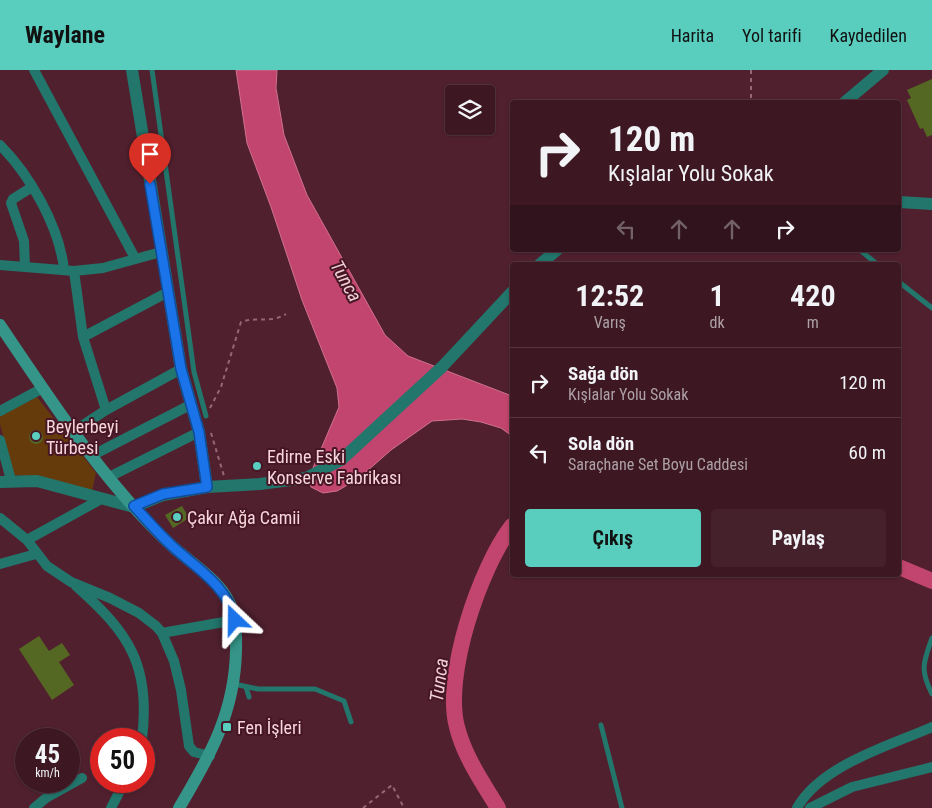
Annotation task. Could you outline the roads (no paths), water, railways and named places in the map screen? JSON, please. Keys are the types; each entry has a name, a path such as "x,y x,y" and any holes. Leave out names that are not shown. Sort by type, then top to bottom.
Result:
{"main road":[{"path":"0,326 109,477 172,546 220,589 233,609 236,654 233,684 225,719 210,756 179,808"}],"street":[{"path":"34,70 135,258"},
{"path":"132,70 181,369 192,404 205,432 207,487"},
{"path":"847,100 883,70"},
{"path":"0,145 17,162 58,239 69,270 83,337 106,410"},
{"path":"25,267 24,241 11,203 13,199 32,187"},
{"path":"901,202 932,204"},
{"path":"0,265 69,270 103,268 161,252"},
{"path":"543,262 555,252"},
{"path":"83,337 168,292"},
{"path":"0,440 6,481 43,482 134,506 163,494 207,487 260,484 306,478 341,460 442,366 510,294"},
{"path":"74,431 106,410 181,369"},
{"path":"0,411 43,388"},
{"path":"93,454 192,404"},
{"path":"109,477 205,432"},
{"path":"27,540 103,498"},
{"path":"0,518 27,540 47,566 71,582 95,603 126,638 142,687 144,704 143,728"},
{"path":"0,564 36,554"},
{"path":"71,582 110,598 139,613 162,633 174,661 181,690 189,746 194,752 210,756"},
{"path":"162,633 235,620"},
{"path":"797,808 804,796 817,782 847,765 932,727"},
{"path":"814,807 852,787 932,767"},
{"path":"34,808 46,798 82,778"},
{"path":"111,808 119,793"}],"lane":[{"path":"152,70 194,372 206,416"},
{"path":"862,252 874,262"},
{"path":"901,284 932,308"},
{"path":"932,638 923,666 924,678 932,694"},
{"path":"233,684 258,689 315,689 344,700 351,722"},
{"path":"246,687 249,698"},
{"path":"601,725 622,808"}],"water":[{"path":"236,70 277,70 276,88 284,135 307,195 385,335 408,356 510,395 510,435 501,428 481,422 462,419 432,421 391,450 358,479 337,491 323,493 311,487 309,477 339,407 337,388 302,300 247,143"}],"waterway":[{"name":"Tunca","path":"498,808 474,769 460,738 454,705 455,680 467,623 477,594 500,544 510,529"},
{"name":"Tunca","path":"901,568 932,581"}],"place":[{"name":"Beylerbeyi Türbesi","path":"36,436"},
{"name":"Edirne Eski Konserve Fabrikası","path":"257,466"},
{"name":"Çakır Ağa Camii","path":"177,517"},
{"name":"Fen İşleri","path":"227,727"}]}
